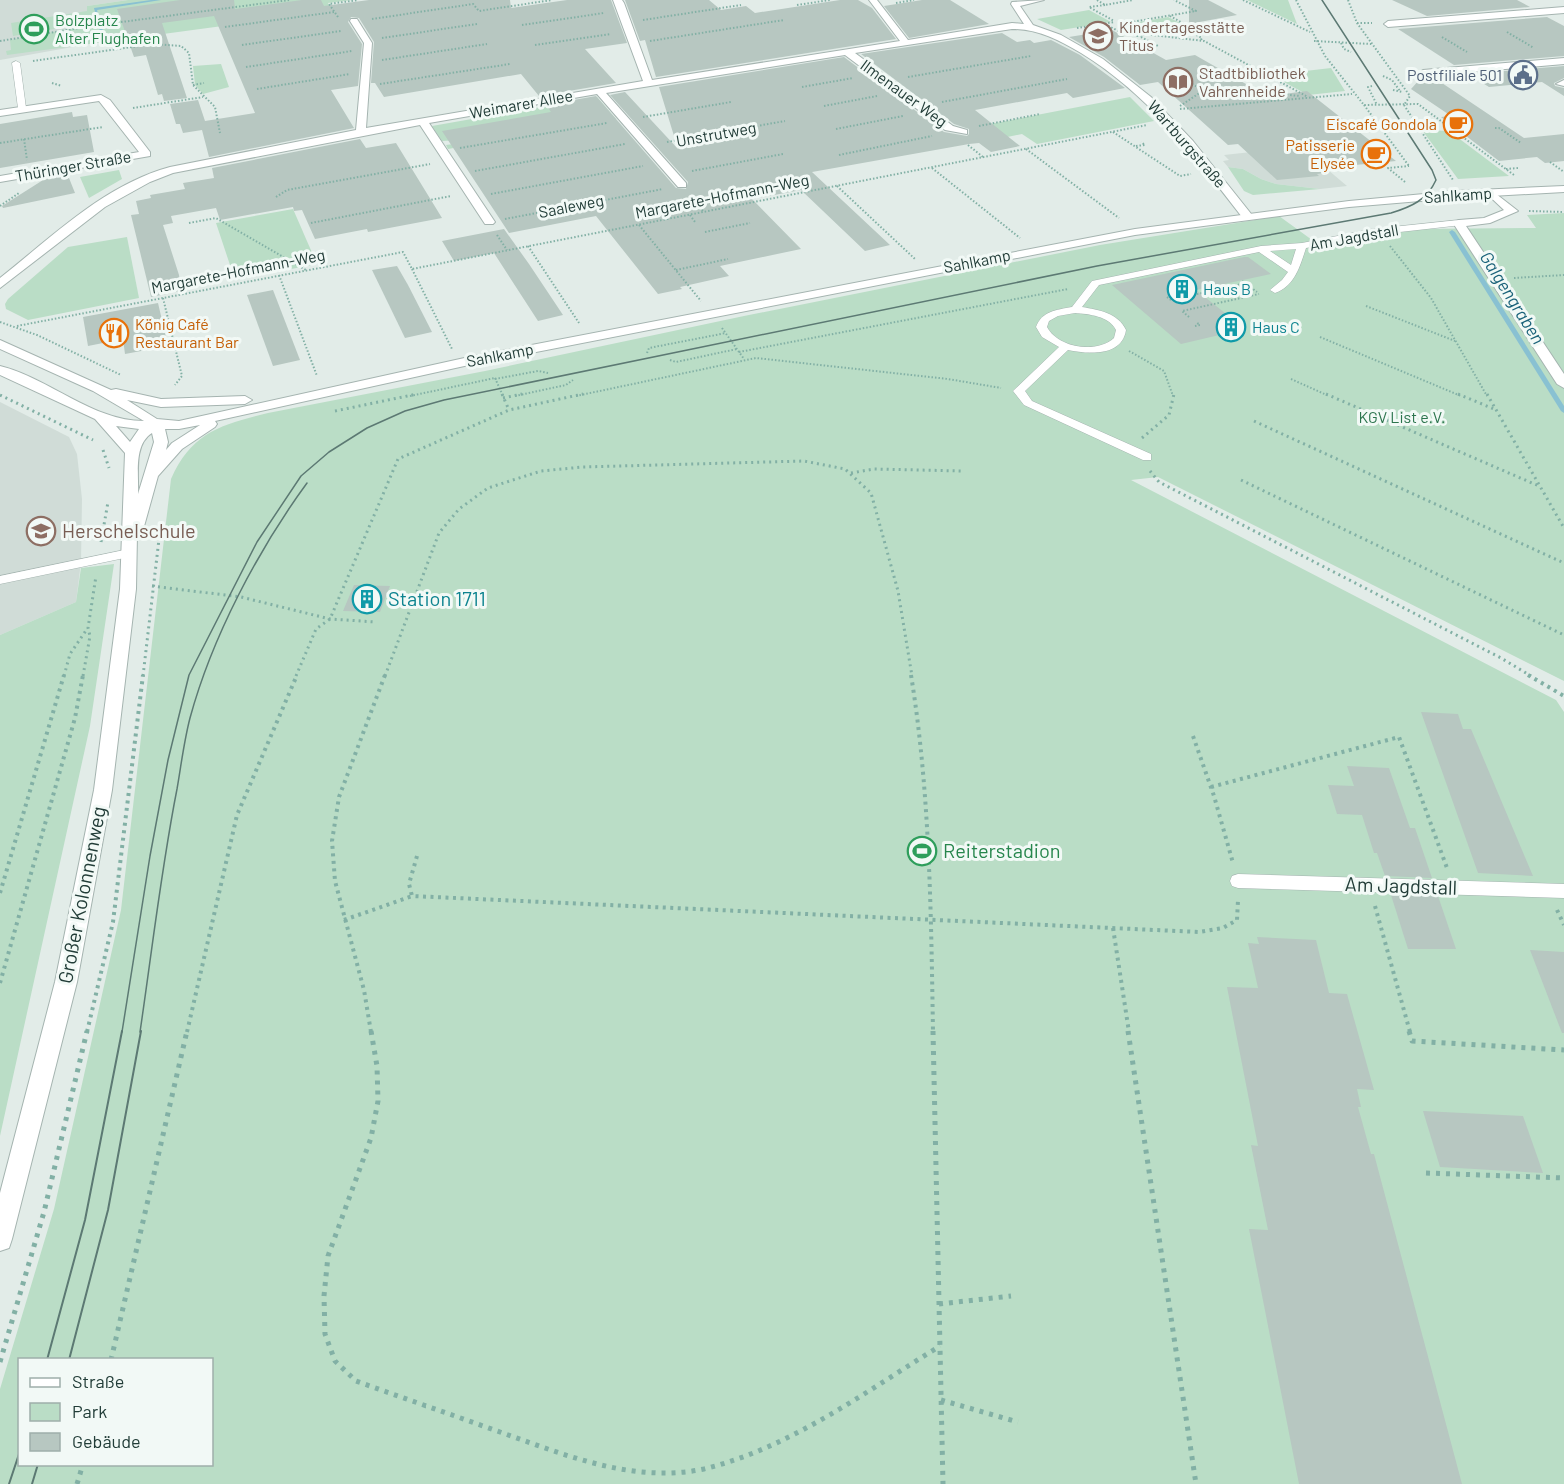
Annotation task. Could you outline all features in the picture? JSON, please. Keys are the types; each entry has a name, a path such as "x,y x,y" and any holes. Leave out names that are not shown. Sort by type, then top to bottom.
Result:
{"street":[{"path":"617,0 623,10 648,82"},
{"path":"873,0 905,41"},
{"path":"1029,25 1015,4 1040,0"},
{"path":"1388,24 1564,10"},
{"path":"357,25 367,45 361,132"},
{"name":"Weimarer Allee","path":"0,284 90,211 141,181 160,173 361,132 599,90 996,27 1029,25"},
{"name":"Wartburgstraße","path":"1029,25 1057,36 1096,58 1122,76 1162,111 1246,215"},
{"name":"Ilmenauer Weg","path":"846,51 949,128 964,130"},
{"path":"1423,73 1563,61"},
{"name":"Unstrutweg","path":"599,90 682,185"},
{"name":"Thüringer Straße","path":"0,113 101,98 114,111 160,173"},
{"path":"423,122 489,222"},
{"name":"Thüringer Straße","path":"0,179 146,154"},
{"name":"Sahlkamp","path":"0,370 99,416 128,425 179,425 233,415 396,376 1045,248 1246,215 1385,200 1564,189"},
{"path":"1491,193 1512,211"},
{"name":"Am Jagdstall","path":"1459,223 1486,221 1512,211"},
{"path":"1459,223 1564,384"},
{"name":"Sahlkamp","path":"0,344 98,388 149,418 154,424"},
{"name":"Sahlkamp","path":"154,424 186,412 245,400 396,376"},
{"name":"Sahlkamp","path":"98,388 161,403 245,400"},
{"name":"Sahlkamp","path":"150,478 188,436 233,415"},
{"path":"99,416 132,452 141,434 154,424"},
{"name":"Großer Kolonnenweg","path":"130,549 161,442 158,429 154,424"},
{"name":"Großer Kolonnenweg","path":"0,1239 8,1185 66,982 96,824 128,589 132,452"}],"lane":[{"path":"15,63 22,108"},
{"name":"Am Jagdstall","path":"1275,290 1284,287 1302,246 1373,232 1459,223"},
{"path":"1075,310 1096,284 1261,249 1302,246"},
{"path":"1261,249 1292,272"},
{"path":"1075,310 1100,314 1118,325 1122,332 1114,344 1092,350 1065,347 1046,337 1041,331 1041,324 1053,314 1075,310"},
{"path":"1065,347 1019,391 1028,404 1147,457"},
{"path":"0,580 130,549"},
{"name":"Am Jagdstall","path":"1238,881 1564,891"}],"path":[{"path":"0,41 289,0"},
{"path":"357,25 341,23 329,4 358,0"},
{"path":"242,45 473,4 479,11 552,0"},
{"path":"797,6 830,0"},
{"path":"1097,0 1105,4"},
{"path":"1134,0 1089,7 1120,24 1131,32 1132,36 1140,36 1158,46"},
{"path":"1120,24 1196,11 1174,0"},
{"path":"1243,0 1311,33"},
{"path":"1296,0 1314,41 1409,166 1388,168 1410,187"},
{"path":"1348,0 1357,23 1410,96 1404,105"},
{"path":"535,45 741,5"},
{"path":"522,25 623,10"},
{"path":"225,27 334,12"},
{"path":"1140,36 1143,33 1186,25 1169,16"},
{"path":"634,44 784,20"},
{"path":"1115,22 1106,23 1118,31 1201,40 1309,98"},
{"path":"246,67 477,24"},
{"path":"1179,26 1202,38 1201,40"},
{"path":"1502,29 1537,50"},
{"path":"1437,33 1468,53"},
{"path":"1314,41 1372,44"},
{"path":"1340,42 1344,49 1351,52"},
{"path":"15,63 142,44 181,46 189,53 193,85 215,107 220,133"},
{"path":"257,89 487,44"},
{"path":"887,81 1031,56"},
{"path":"365,86 510,64"},
{"path":"802,87 878,74"},
{"path":"1383,76 1392,80 1400,91"},
{"path":"836,129 1067,79"},
{"path":"193,85 204,83"},
{"path":"1192,84 1204,90"},
{"path":"1372,86 1368,87 1377,105"},
{"path":"1179,106 1204,90 1229,88 1309,98"},
{"path":"1393,90 1408,94"},
{"path":"824,106 901,92"},
{"path":"1162,111 1353,94"},
{"path":"114,111 203,97"},
{"name":"Unstrutweg","path":"625,120 731,102"},
{"path":"1364,105 1418,104 1516,177"},
{"path":"1404,105 1453,180 1468,194"},
{"path":"839,155 1040,114"},
{"path":"276,197 286,190 625,120"},
{"name":"Unstrutweg","path":"646,143 785,121"},
{"name":"Margarete-Hofmann-Weg","path":"16,326 403,252 412,269 1152,123"},
{"path":"0,143 111,126"},
{"path":"1495,128 1499,128 1521,143"},
{"path":"1455,132 1472,130"},
{"path":"1112,131 1180,176 1199,172"},
{"path":"24,140 28,168"},
{"path":"1135,147 1145,145 1141,142"},
{"path":"457,174 646,143"},
{"path":"1025,148 1124,222"},
{"name":"Unstrutweg","path":"673,174 783,154"},
{"name":"Saaleweg","path":"311,223 662,162"},
{"path":"1550,162 1564,172"},
{"path":"931,167 1021,239"},
{"path":"1506,169 1518,168"},
{"name":"Saaleweg","path":"489,222 682,185"},
{"path":"836,186 915,259"},
{"path":"1512,211 1564,212"},
{"path":"689,215 695,222"},
{"path":"189,223 216,218 307,270"},
{"path":"705,232 750,223"},
{"path":"639,225 726,333 744,359"},
{"path":"1373,232 1391,247 1431,298 1564,528"},
{"path":"528,246 581,325"},
{"path":"676,270 728,259"},
{"path":"412,269 453,350"},
{"path":"279,275 317,376"},
{"path":"1497,278 1564,275"},
{"path":"1167,297 1171,300 1246,283"},
{"path":"670,360 676,362 1096,284"},
{"path":"1189,316 1182,311 1260,294"},
{"path":"164,298 182,376 170,392"},
{"path":"1366,306 1456,342"},
{"path":"0,322 16,326 121,375"},
{"path":"647,353 649,348 726,333"},
{"path":"1320,338 1495,409"},
{"path":"1114,344 1143,358 1164,372 1173,393 1169,415 1129,449"},
{"path":"486,358 509,410"},
{"path":"111,1358 237,816 316,629 330,620 398,459 509,410 744,359 756,358 948,380 1019,391"},
{"path":"332,411 538,371 548,373"},
{"path":"1291,379 1539,486"},
{"path":"503,398 566,385 573,381"},
{"path":"0,394 85,434 96,442"},
{"path":"1254,421 1564,563"},
{"path":"100,448 105,453 110,473"},
{"path":"1147,457 1152,475 1159,482 1501,658 1564,696"},
{"path":"940,1346 810,1426 754,1453 702,1469 647,1474 595,1465 356,1381 335,1361 326,1334 324,1296 328,1256 371,1138 378,1101 377,1066 364,990 335,881 332,841 339,797 439,533 459,509 488,488 541,471 583,467 804,461 845,469 871,493 898,591 920,729 931,920 943,1484"},
{"path":"850,474 874,469 963,471"},
{"path":"1241,480 1564,635"},
{"path":"0,893 70,654 87,628 110,492"},
{"path":"128,589 154,585 218,593 330,620 376,622"},
{"path":"0,983 75,718 90,636 87,628"},
{"path":"344,920 412,896 1199,932 1223,928 1237,920 1238,881 1211,787 1193,736"},
{"path":"1211,787 1399,737 1454,887"},
{"path":"412,896 408,884 417,856"},
{"path":"1370,885 1412,1041 1564,1050"},
{"path":"1113,928 1196,1484"},
{"path":"0,1362 44,1212 64,1131"},
{"path":"1426,1173 1564,1178"},
{"path":"939,1304 1011,1296"},
{"path":"941,1400 1018,1422"},
{"path":"77,1484 82,1466"}],"shaded area":[{"path":"0,0 128,0 87,6 95,43 0,60"},
{"path":"1280,149 1308,153 1347,186 1320,189 1276,184 1243,169 1228,167 1223,161 1229,160 1224,155"},
{"name":"Herschelschule","path":"0,402 69,437 77,454 82,499 81,562 76,602 0,635"}],"green space":[{"path":"128,0 352,0 328,3 331,9 326,12 7,55 6,51 11,50 10,40 91,25 90,23 13,36 11,23 87,11 87,6"},
{"path":"1247,0 1288,0 1297,24"},
{"path":"1089,10 1111,22 1061,30 1037,19"},
{"path":"1168,17 1180,23 1167,29 1151,31 1122,25"},
{"path":"221,64 229,87 203,94 195,85 193,66"},
{"path":"1331,68 1345,91 1308,95 1271,75"},
{"path":"597,97 616,119 448,149 446,145 461,143 460,140 442,141 432,126"},
{"path":"1130,97 1154,121 1037,144 1022,134 993,140 975,127"},
{"path":"1422,130 1449,131 1509,176 1458,179"},
{"path":"1228,167 1243,169 1276,184 1320,189 1253,195 1244,191"},
{"path":"119,170 122,179 89,198 80,177"},
{"path":"293,209 317,264 235,280 216,223"},
{"name":"Reiterstadion","path":"1564,213 1564,681 1158,477 1131,480 1556,700 1564,712 1564,1484 0,1484 0,1389 54,1209 121,910 171,479 179,463 199,441 222,427 268,413 1100,245 1279,216 1319,245 1374,233 1415,229 1536,228 1527,215"},
{"path":"127,237 139,298 28,320 6,309 5,304 8,299 68,247"},
{"path":"114,564 90,726 0,1136 0,635 76,602 81,568"}],"building":[{"path":"180,0 234,0 235,9 302,0 321,0 324,6 369,0 510,0 511,8 567,0 611,0 627,43 585,49 616,83 539,96 521,74 384,97 375,83 371,83 374,42 359,18 351,17 348,22 362,44 358,86 331,90 354,128 209,157 202,130 183,133 180,124 176,124 170,104 198,100 205,121 255,113 214,16 162,23 187,98 164,101 162,94 158,95 146,55 134,57 117,9"},
{"path":"625,0 709,0 721,10 746,6 755,13 840,0 858,0 872,8 896,39 656,77 645,40 640,41"},
{"path":"922,0 950,0 989,24 909,38 884,6"},
{"path":"1189,0 1208,0 1237,15 1189,24"},
{"path":"1392,0 1517,0 1530,7 1427,16"},
{"path":"1547,17 1564,26 1564,56 1454,65 1398,29"},
{"path":"1112,30 1166,60 1195,55 1267,96 1307,91 1396,161 1325,168 1330,172 1317,174 1319,176 1277,180 1238,144 1228,145 1158,82 1140,85 1104,57 1069,37"},
{"path":"1002,33 1017,42 1030,40 1034,43 1051,40 1080,55 1125,88 1073,98 1067,93 975,110 1020,146 991,152 979,143 969,144 812,172 890,245 865,251 801,190 752,199 801,249 720,266 729,276 658,294 596,216 509,233 442,131 551,112 546,105 596,96 676,188 686,189 688,182 610,95 625,92 678,149 659,87 844,57 944,132 967,136 969,129 954,124 861,54"},
{"path":"1564,66 1564,78 1554,83 1555,86 1564,88 1564,96 1542,82 1489,87 1468,74"},
{"path":"1433,77 1524,138 1564,134 1564,161 1545,163 1537,157 1499,161 1441,117 1451,116 1411,89 1421,78"},
{"path":"72,112 73,117 87,115 94,152 0,168 0,124"},
{"path":"360,139 366,148 396,143 442,218 315,239 302,210 294,211 293,207 220,220 216,208 171,216 173,223 163,225 179,275 181,291 151,297 131,215 139,214 136,201 151,198 150,195 185,189 183,183 214,178 212,168"},
{"path":"67,173 75,193 3,208 2,206 51,175"},
{"path":"504,229 563,315 538,321 494,253 454,261 442,241"},
{"path":"1248,257 1271,274 1196,290 1245,329 1181,344 1112,285"},
{"path":"397,266 432,332 405,338 372,270"},
{"path":"273,290 300,360 273,366 247,295"},
{"path":"158,303 168,346 125,354 123,339 88,346 83,317"},
{"name":"Station 1711","path":"354,585 390,586 380,612 343,611"},
{"path":"1421,712 1458,714 1463,729 1471,729 1533,876 1478,873"},
{"path":"1347,766 1389,768 1410,828 1415,828 1432,878 1385,876 1377,853 1374,853 1362,815 1337,814 1328,785 1354,786"},
{"path":"1391,895 1438,896 1456,949 1408,949"},
{"path":"1257,937 1316,940 1329,993 1347,994 1374,1090 1357,1089 1361,1107 1358,1107 1371,1154 1374,1154 1462,1484 1299,1484 1249,1229 1268,1230 1251,1145 1258,1146 1227,987 1258,988 1248,943 1259,944"},
{"path":"1530,950 1564,952 1564,1033 1562,1033"},
{"path":"1423,1111 1523,1116 1543,1173 1440,1167"}],"waterway":[{"path":"104,42 95,9 159,0"},
{"name":"Galgengraben","path":"1452,232 1564,411"}],"tram line":[{"path":"122,1032 168,760 189,675 257,542 301,476 329,452 367,428 405,411 444,400 1097,266 1391,213 1412,205 1423,198 1432,187 1436,180 1432,170 1322,0"},
{"path":"140,1032 166,850 184,745 199,687 238,595 271,537 307,483"},
{"path":"48,1358 85,1220 122,1031"},
{"path":"70,1358 108,1210 141,1031"},
{"path":"9,1484 18,1457"},
{"path":"32,1484 37,1466"}],"place":[{"name":"Bolzplatz Alter Flughafen","path":"34,29"},
{"name":"Kindertagesstätte Titus","path":"1098,36"},
{"name":"Postfiliale 501","path":"1523,75"},
{"name":"Stadtbibliothek Vahrenheide","path":"1178,82"},
{"name":"Eiscafé Gondola","path":"1458,124"},
{"name":"Patisserie Elysée","path":"1376,154"},
{"name":"Haus B","path":"1182,289"},
{"name":"Haus C","path":"1231,327"},
{"name":"König Café Restaurant Bar","path":"114,333"},
{"name":"Herschelschule","path":"41,531"},
{"name":"Station 1711","path":"367,599"},
{"name":"Reiterstadion","path":"922,851"}],"park label":[{"name":"KGV List e.V.","path":"1402,417"}]}
